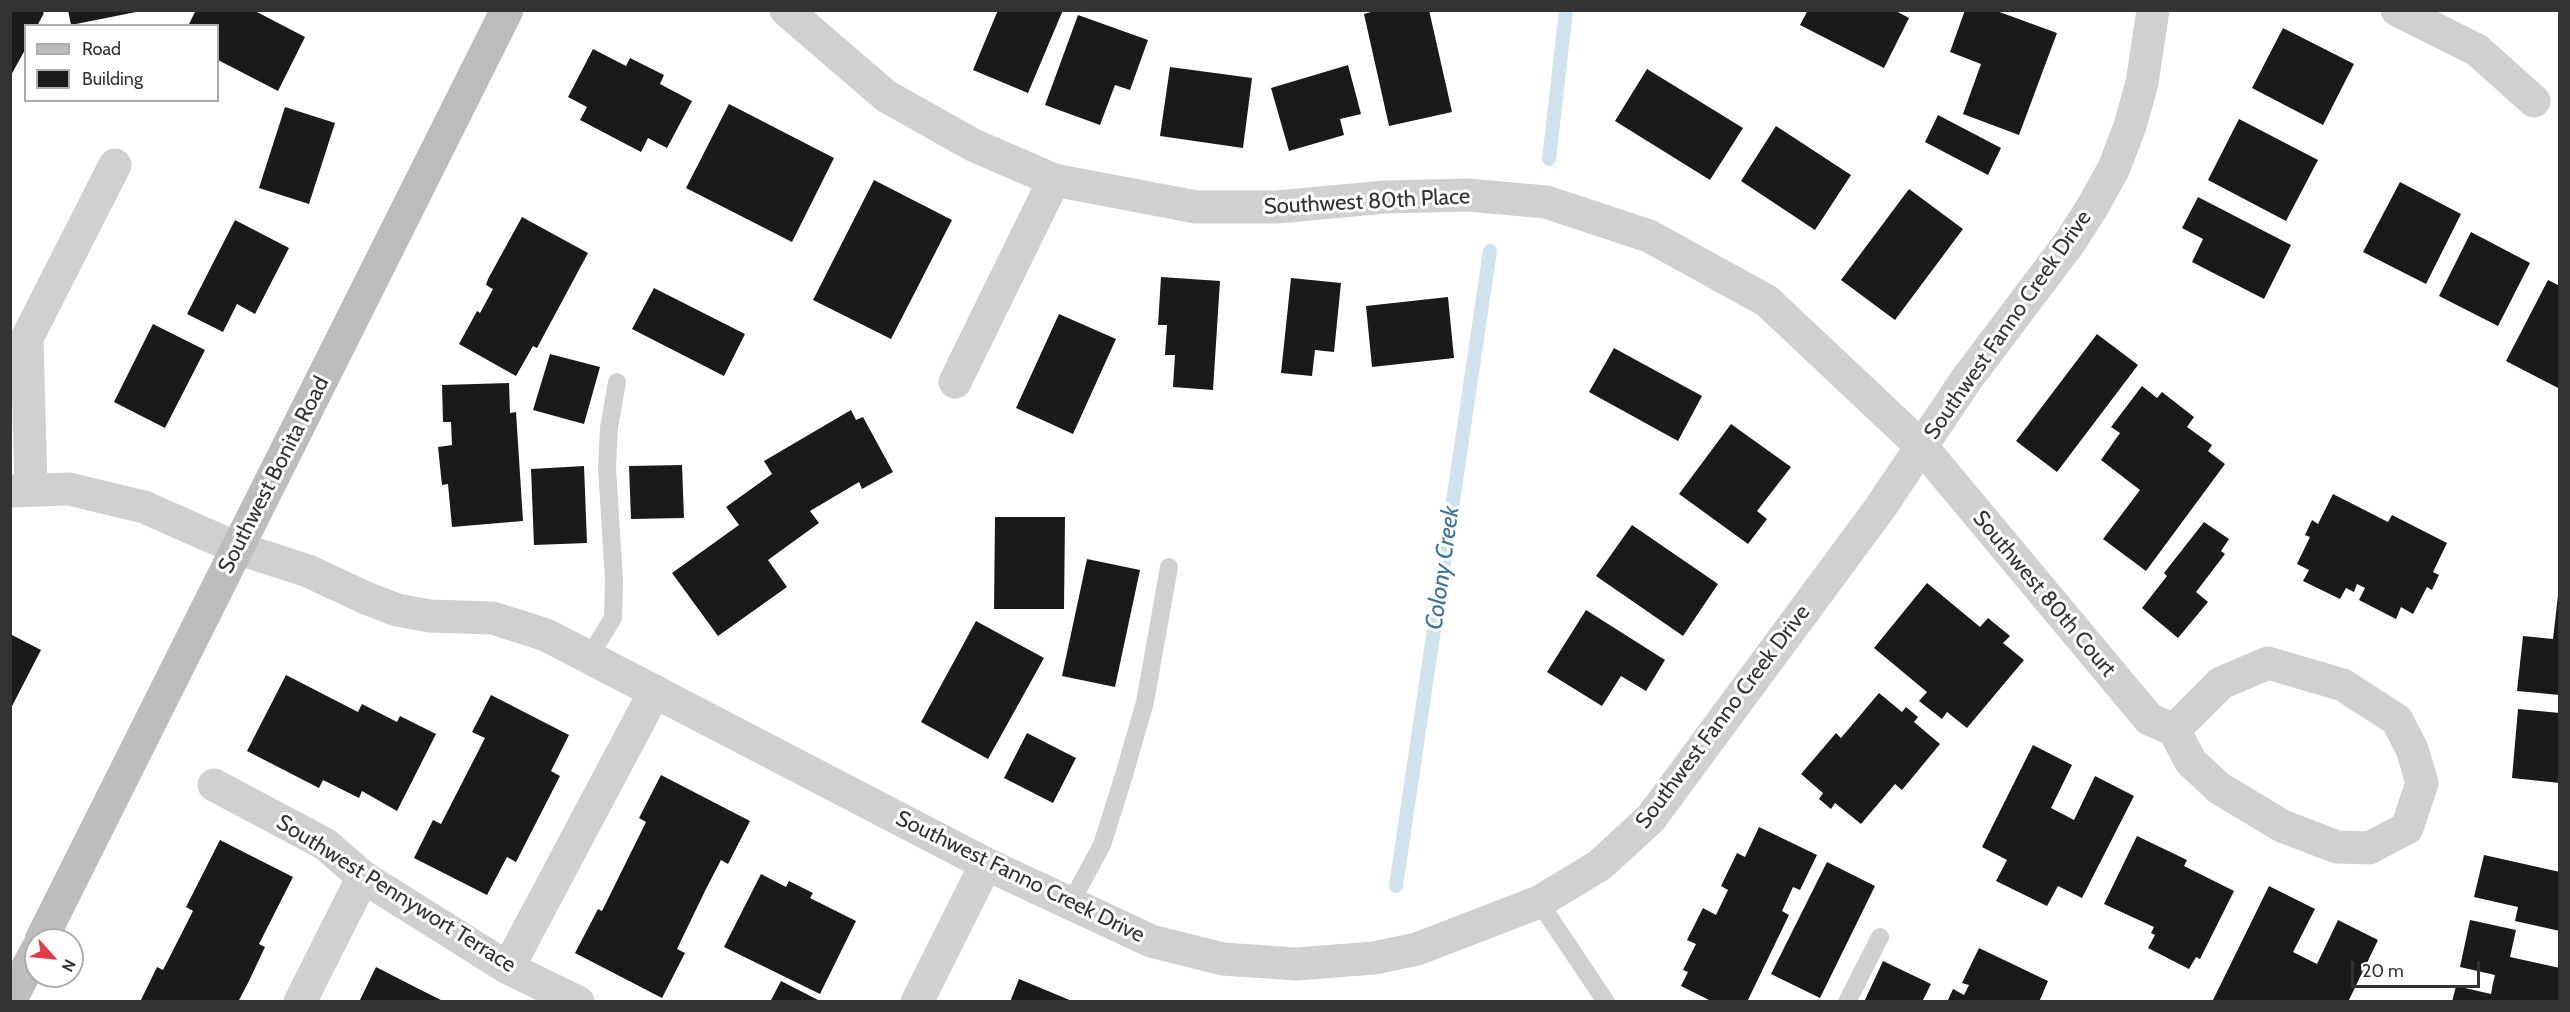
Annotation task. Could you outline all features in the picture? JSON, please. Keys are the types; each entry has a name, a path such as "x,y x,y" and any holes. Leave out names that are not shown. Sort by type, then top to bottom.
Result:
{"main road":[{"name":"Southwest Bonita Road","path":"47,928 507,10"},
{"path":"10,1002 24,975"}],"street":[{"name":"Southwest 80th Place","path":"786,10 886,96 973,145 1054,180 1196,207 1277,207 1384,196 1456,195 1546,202 1650,236 1767,301 1922,447"},
{"name":"Southwest Fanno Creek Drive","path":"21,489 69,489 144,507 237,548 308,571 398,610 430,616 493,618 546,635 986,864 1151,940 1222,959 1297,964 1374,958 1417,949 1539,902 1600,865 1651,818 1922,447 1966,380 2070,242 2114,168 2130,126 2142,83 2153,10"},
{"path":"2397,10 2477,50 2534,102"},
{"path":"21,489 27,338 115,165"},
{"path":"955,382 1054,180"},
{"name":"Southwest 80th Court","path":"1922,447 2149,719 2174,730"},
{"path":"2268,663 2343,685 2397,720 2412,748 2422,783 2407,828 2369,848 2337,847 2282,826 2219,788 2191,762 2174,730 2221,683 2268,663"},
{"path":"508,968 655,692"},
{"name":"Southwest Pennywort Terrace","path":"214,785 325,844 363,877 508,968 578,1002"},
{"path":"917,1002 986,864"},
{"path":"300,1002 363,877"}],"lane":[{"path":"589,657 613,618 614,580 607,467 609,428 617,382"},
{"path":"1070,904 1102,845 1124,775 1145,702 1169,567"},
{"path":"1539,902 1606,1002"},
{"path":"1847,1002 1880,937"}],"building":[{"path":"10,10 40,10 44,13 38,24 24,24 24,52 10,77"},
{"path":"68,10 136,10 136,12 71,24"},
{"path":"196,10 253,10 305,37 278,91 219,61 219,24 189,24"},
{"path":"998,10 1063,10 1028,93 973,70"},
{"path":"1378,10 1429,10 1452,112 1389,126 1364,14"},
{"path":"1808,10 1894,10 1909,18 1884,68 1800,25"},
{"path":"1965,10 1994,10 2057,33 2019,135 1963,114 1981,64 1950,52"},
{"path":"1078,15 1148,40 1130,90 1115,85 1100,125 1045,105"},
{"path":"2283,28 2354,64 2323,125 2252,88"},
{"path":"593,49 626,66 630,58 664,75 660,84 692,101 667,148 648,138 641,152 580,120 587,107 568,97"},
{"path":"1348,65 1361,114 1340,119 1344,135 1289,151 1271,88"},
{"path":"1170,67 1252,78 1243,148 1160,136"},
{"path":"1647,69 1743,128 1710,180 1615,121"},
{"path":"729,104 834,158 792,242 686,188"},
{"path":"285,107 335,123 309,204 259,188"},
{"path":"1938,115 2001,148 1988,175 1925,142"},
{"path":"2239,119 2318,160 2286,221 2208,180"},
{"path":"1776,126 1851,175 1815,230 1741,181"},
{"path":"874,180 952,220 891,339 813,300"},
{"path":"2400,182 2461,214 2426,284 2363,252"},
{"path":"1909,189 1963,229 1895,320 1841,280"},
{"path":"2198,197 2291,245 2264,299 2192,262 2203,239 2182,228"},
{"path":"522,217 588,253 537,348 533,346 516,376 459,344 477,311 480,313 493,289 486,285 488,279"},
{"path":"235,220 289,248 255,314 237,304 223,332 187,314"},
{"path":"2471,232 2530,263 2498,326 2439,296"},
{"path":"1161,277 1220,281 1213,390 1173,387 1175,355 1165,355 1167,325 1158,325"},
{"path":"1291,278 1341,283 1334,352 1315,350 1312,376 1281,373"},
{"path":"2548,280 2560,286 2560,389 2506,361"},
{"path":"654,288 745,334 724,376 632,329"},
{"path":"1448,297 1454,358 1372,367 1366,306"},
{"path":"1059,314 1116,339 1073,434 1016,408"},
{"path":"153,324 205,350 165,428 114,402"},
{"path":"2097,334 2138,365 2057,472 2016,441"},
{"path":"1614,348 1702,396 1678,441 1589,392"},
{"path":"550,354 600,367 584,424 533,410"},
{"path":"509,383 510,413 516,412 523,521 452,527 448,484 442,485 438,447 452,445 451,422 443,422 442,385"},
{"path":"2142,386 2157,398 2162,392 2194,417 2187,427 2212,445 2208,451 2225,464 2146,571 2103,539 2140,490 2101,460 2120,433 2111,427"},
{"path":"851,410 856,420 863,417 893,472 862,489 859,482 810,511 819,523 768,560 787,587 718,636 672,573 739,525 726,507 772,474 764,461"},
{"path":"1731,424 1791,467 1757,511 1767,519 1748,544 1679,494"},
{"path":"682,465 684,518 631,519 629,466"},
{"path":"584,466 587,543 534,545 531,469"},
{"path":"2333,494 2388,522 2392,515 2447,543 2433,572 2439,575 2432,590 2427,587 2413,614 2401,607 2396,619 2359,600 2365,588 2357,584 2354,592 2346,588 2340,599 2303,581 2309,570 2297,564 2310,537 2305,535 2312,520 2318,524"},
{"path":"995,517 1065,517 1064,609 994,609"},
{"path":"2204,522 2229,539 2221,551 2225,554 2196,592 2208,602 2178,638 2142,608 2167,576 2164,573"},
{"path":"1632,525 1718,584 1683,636 1596,576"},
{"path":"1087,559 1140,570 1115,687 1062,676"},
{"path":"1927,583 1980,627 1988,618 2010,636 2003,643 2024,660 1967,728 1947,712 1942,719 1919,701 1927,692 1874,648"},
{"path":"2558,595 2560,695 2517,691 2523,636 2553,639"},
{"path":"1586,610 1665,660 1646,691 1621,676 1602,706 1547,672"},
{"path":"976,621 1044,658 988,759 921,722"},
{"path":"10,634 41,650 10,710"},
{"path":"286,675 358,712 362,704 397,722 400,716 436,734 397,811 362,791 359,798 323,780 319,788 247,751"},
{"path":"1879,693 1902,712 1906,707 1918,717 1914,722 1940,744 1902,790 1895,784 1861,824 1835,803 1831,809 1819,799 1823,793 1801,774 1836,733 1841,738"},
{"path":"491,695 569,735 551,771 560,776 516,862 507,857 487,895 414,858 433,820 441,824 485,738 472,732"},
{"path":"2518,709 2560,713 2560,783 2512,778"},
{"path":"1027,733 1076,758 1053,803 1004,778"},
{"path":"2033,745 2072,765 2051,808 2074,820 2095,776 2134,796 2082,898 2058,886 2047,906 1996,881 2007,860 1982,847"},
{"path":"661,775 750,821 728,864 721,860 705,891 677,949 685,953 662,998 575,953 598,909 602,911 646,822 639,818"},
{"path":"1759,827 1817,855 1800,890 1793,887 1782,911 1789,915 1747,1002 1713,1002 1681,986 1688,972 1683,970 1696,944 1687,940 1703,908 1716,915 1728,890 1721,886 1737,853 1745,857"},
{"path":"2137,836 2187,860 2184,866 2234,891 2200,959 2196,957 2189,969 2148,948 2155,935 2151,933 2154,927 2104,904"},
{"path":"220,840 293,877 259,944 265,947 249,981 238,1002 140,1002 157,967 163,970 193,911 186,907"},
{"path":"2484,855 2560,872 2560,931 2515,921 2518,907 2474,897"},
{"path":"1827,862 1875,886 1820,998 1771,974"},
{"path":"761,874 786,887 789,881 813,893 810,898 856,921 820,994 724,947"},
{"path":"2269,886 2315,909 2293,952 2317,964 2338,920 2378,940 2348,1002 2212,1002"},
{"path":"2470,920 2516,930 2510,957 2560,968 2560,1002 2452,1002 2456,986 2491,994 2495,975 2460,967"},
{"path":"1979,948 2048,981 2039,1002 1947,1002 1953,989 1964,995 1969,985 1962,983"},
{"path":"1883,961 1931,984 1922,1002 1864,1002"},
{"path":"376,967 415,987 445,1002 359,1002"},
{"path":"1019,979 1072,1001 1072,1002 1010,1002"},
{"path":"781,981 822,1002 770,1002"}],"waterway":[{"name":"Colony Creek","path":"1549,159 1566,10"},
{"name":"Colony Creek","path":"1396,886 1490,251"}]}
